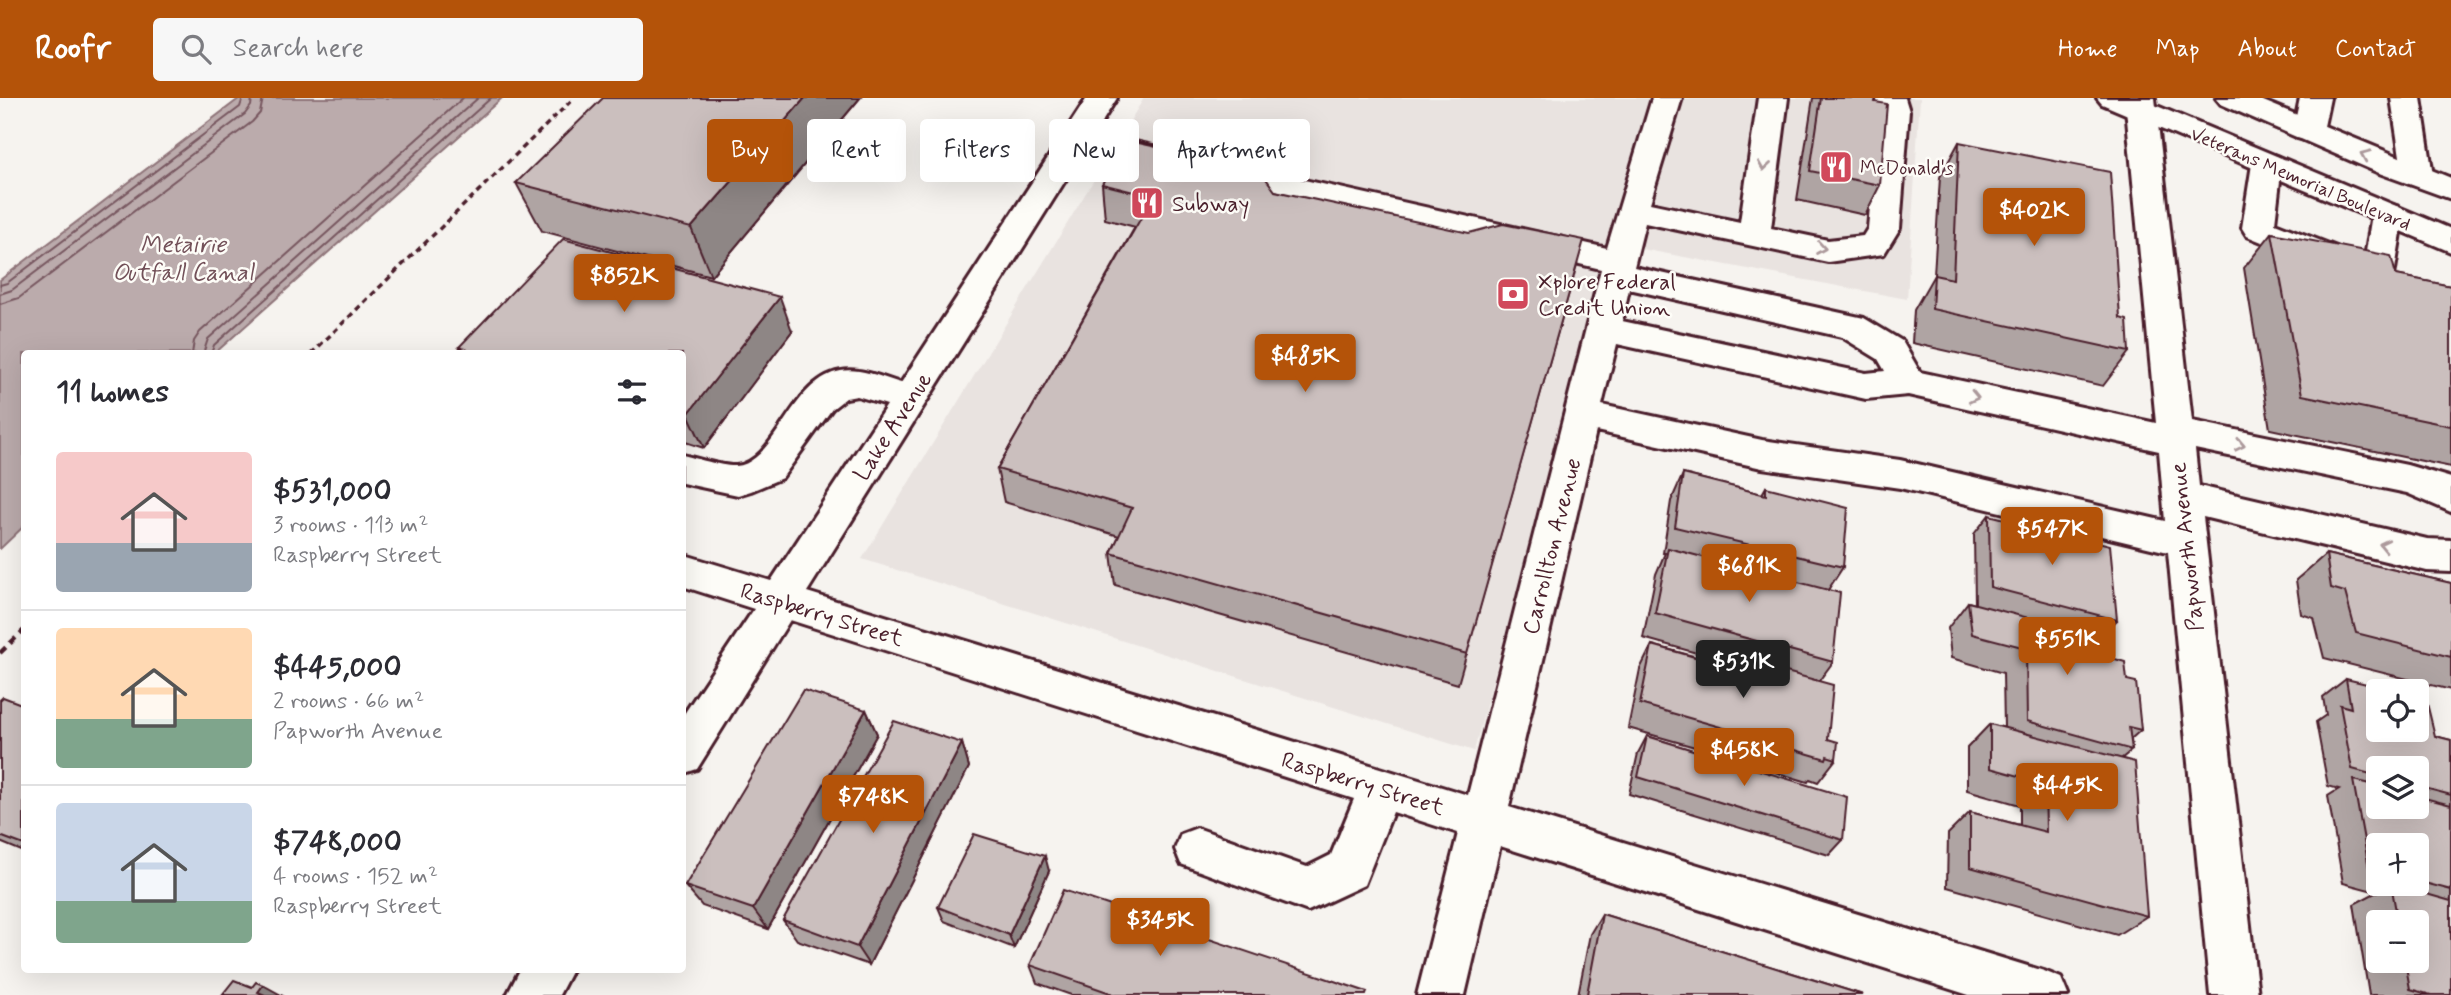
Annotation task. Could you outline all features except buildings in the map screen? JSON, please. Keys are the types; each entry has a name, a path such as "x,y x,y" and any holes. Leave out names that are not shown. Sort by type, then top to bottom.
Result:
{"street":[{"name":"Carrollton Avenue","path":"1441,995 1632,210 1667,98"},
{"path":"1754,234 1773,98"},
{"path":"2231,98 2441,184"},
{"path":"2308,131 2315,98"},
{"path":"2406,98 2441,184"},
{"name":"Lake Avenue","path":"1083,119 1089,100"},
{"path":"1632,210 1828,251 1873,246 1884,228 1888,102"},
{"name":"Veterans Memorial Boulevard","path":"2131,102 2267,164 2451,240"},
{"name":"Papworth Avenue","path":"2131,102 2174,436 2234,995"},
{"path":"1139,153 1852,327 1890,350 1908,382"},
{"path":"2267,164 2258,228 2378,276 2388,214"},
{"name":"Lake Avenue","path":"686,749 1049,182"},
{"path":"1603,329 1867,386 1908,382 2174,436 2407,479 2439,489 2451,497"},
{"path":"686,470 738,481 769,468 819,400 837,386 857,383 909,399"},
{"path":"1583,414 1762,454 1900,474 2185,541"},
{"path":"2180,497 2427,555 2451,556"},
{"name":"Raspberry Street","path":"686,571 2044,995"},
{"path":"1197,849 1307,889 1348,870 1380,788"},
{"path":"531,995 546,973"}],"path":[{"path":"315,350 574,98"},
{"path":"0,653 21,632"}],"shaded area":[{"path":"1144,98 1920,98 1907,299 1610,243 1474,751 862,559 1093,182 1139,182 1139,119 1131,119"}],"water":[{"name":"Metairie Outfall Canal","path":"240,98 502,98 218,350 21,350 21,529 0,549 0,280"}],"place":[{"name":"McDonald's","path":"1836,167"},
{"name":"Subway","path":"1147,203"},
{"name":"Xplore Federal Credit Union","path":"1513,294"}]}
